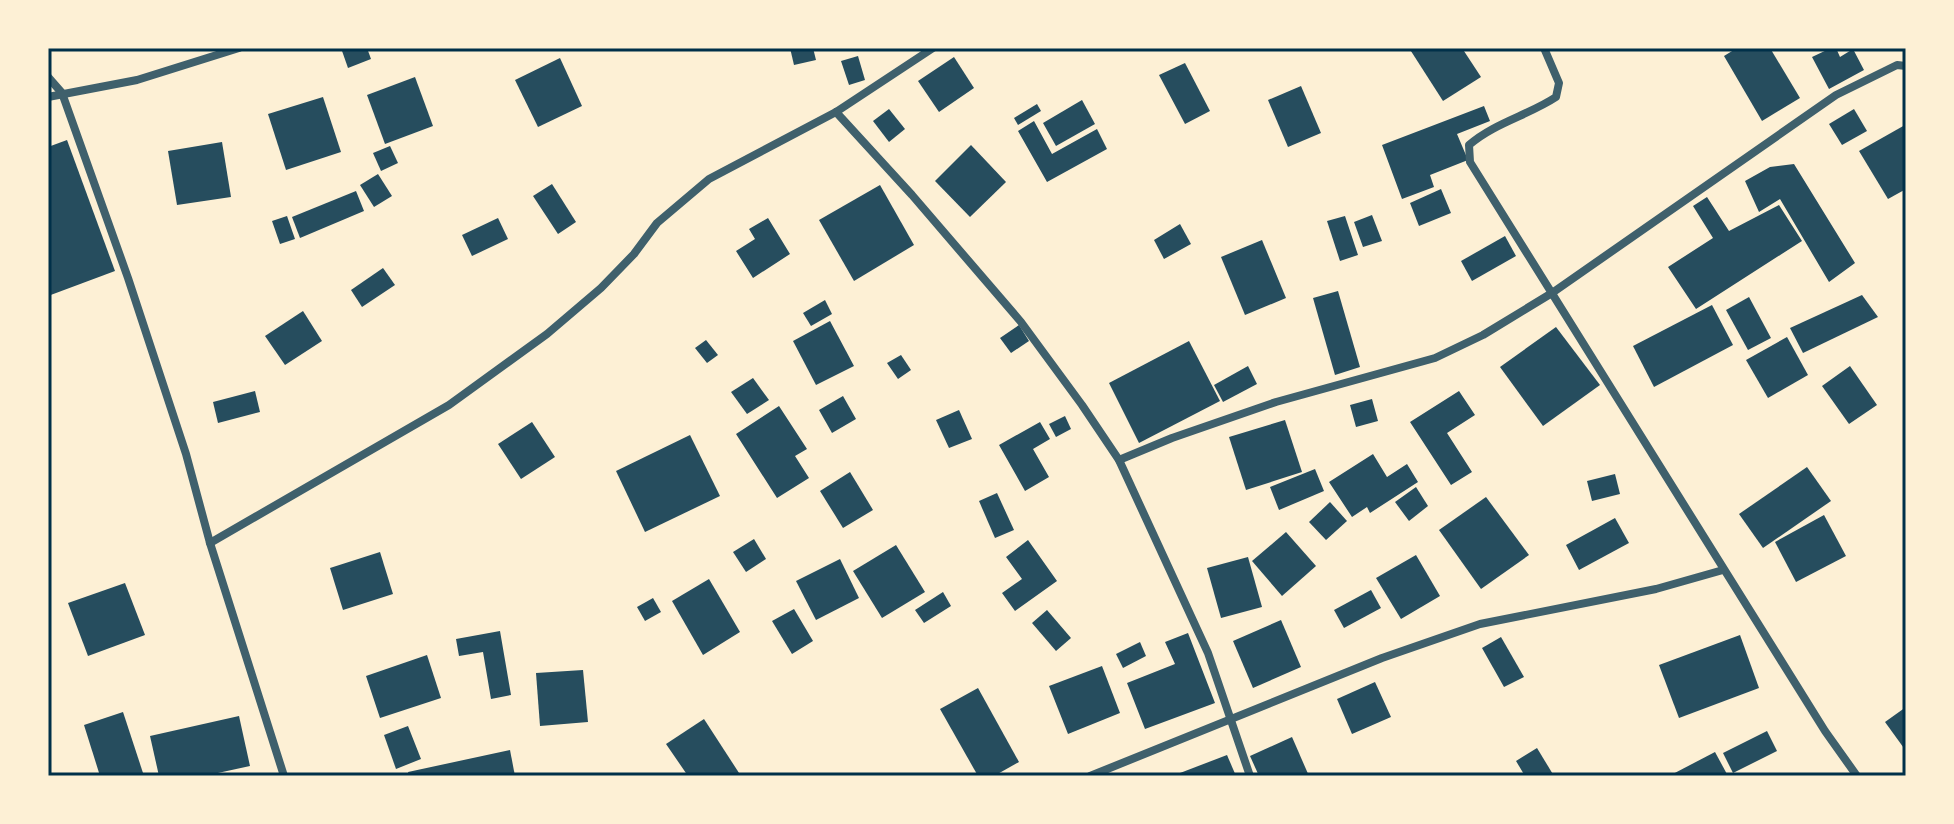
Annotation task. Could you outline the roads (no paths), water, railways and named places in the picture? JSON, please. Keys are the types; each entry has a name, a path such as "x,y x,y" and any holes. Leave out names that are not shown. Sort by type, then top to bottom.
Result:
{"street":[{"path":"48,97 137,80 239,48"},
{"path":"210,543 449,405 547,334 601,288 634,254 657,223 709,179 836,112 933,48"},
{"path":"1544,48 1559,83 1556,97 1480,136 1469,145 1470,162 1723,570 1857,776"},
{"path":"1119,460 1276,402 1435,358 1483,335 1552,293 1836,95 1897,65 1906,66"},
{"path":"48,77 62,93 128,278 186,454 210,543 284,776"},
{"path":"836,112 1021,322 1119,460 1208,653 1250,776"},
{"path":"1090,776 1382,658 1480,624 1656,589 1723,570"}]}
